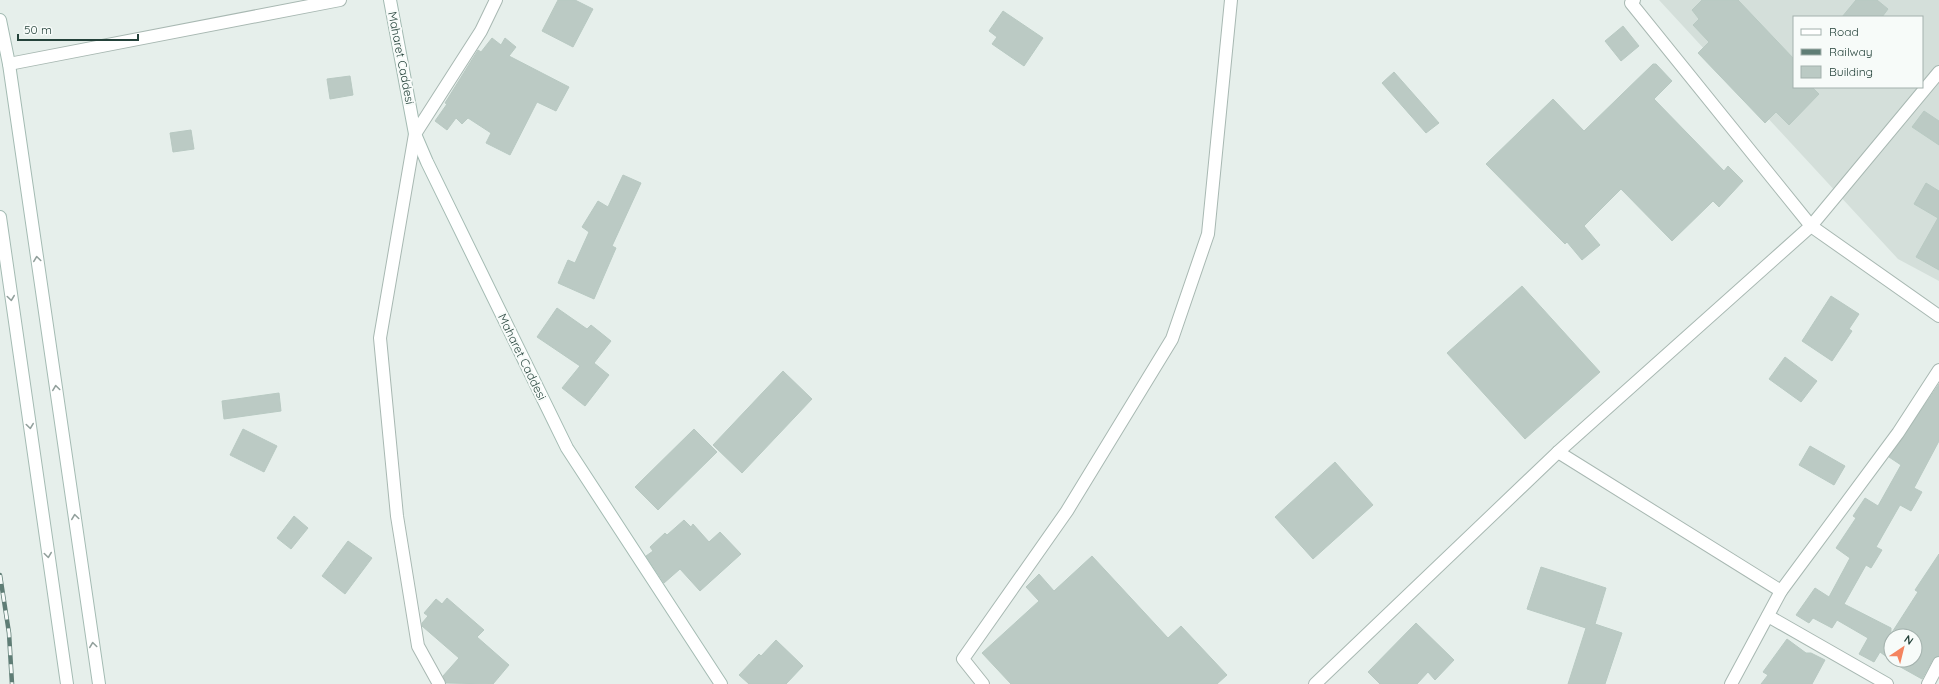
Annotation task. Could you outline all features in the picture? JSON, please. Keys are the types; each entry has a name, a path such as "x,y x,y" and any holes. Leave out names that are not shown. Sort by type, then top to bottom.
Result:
{"street":[{"path":"9,64 340,0"},
{"name":"Maharet Caddesi","path":"390,0 415,134 567,448 721,684"},
{"path":"439,684 418,646 397,516 380,338 415,134 481,31 496,0"},
{"path":"983,684 963,659 1067,511 1172,339 1208,234 1231,0"},
{"path":"1634,0 1631,3 1811,226 1939,316"},
{"path":"0,20 9,64 99,684"},
{"path":"1315,684 1558,452 1811,226 1939,72"},
{"path":"0,217 66,684"},
{"path":"1731,684 1781,591 1898,433 1939,370"},
{"path":"1558,452 1781,591"},
{"path":"1768,616 1887,684"},
{"path":"1928,684 1939,663"}],"shaded area":[{"path":"1659,0 1939,0 1939,281 1898,259"}],"building":[{"path":"558,0 575,0 593,9 573,47 542,31"},
{"path":"1702,0 1738,0 1793,58 1793,88 1813,88 1819,94 1789,125 1776,112 1765,123 1698,53 1709,42 1693,25 1699,19 1692,10"},
{"path":"1856,0 1877,0 1888,9 1883,16 1843,16"},
{"path":"1003,11 1043,38 1024,66 992,44 997,37 989,31"},
{"path":"1623,26 1639,46 1621,61 1605,41"},
{"path":"492,38 501,45 505,38 516,47 509,56 569,87 556,111 537,102 510,155 486,143 491,133 468,118 462,124 456,118 447,130 435,121 447,104 445,103 478,50 481,52"},
{"path":"1653,64 1656,64 1672,81 1654,99 1724,171 1728,166 1743,181 1719,207 1713,201 1672,241 1621,189 1584,226 1600,245 1582,260 1567,242 1565,244 1486,164 1553,99 1584,131"},
{"path":"1394,72 1439,123 1426,133 1382,83"},
{"path":"350,76 353,95 330,99 327,79"},
{"path":"1924,111 1939,121 1939,145 1912,127"},
{"path":"191,130 194,149 173,152 170,133"},
{"path":"623,175 641,183 612,246 616,248 594,299 558,283 568,260 575,263 589,232 582,227 598,201 608,207"},
{"path":"1926,183 1939,191 1939,270 1916,257 1938,218 1914,204"},
{"path":"1522,286 1600,372 1525,439 1447,353"},
{"path":"1831,296 1859,314 1849,329 1852,331 1832,361 1802,341"},
{"path":"557,308 587,329 591,325 611,341 594,363 609,375 585,406 562,388 580,366 537,337"},
{"path":"1785,357 1817,381 1801,402 1769,379"},
{"path":"783,371 812,399 742,473 713,445"},
{"path":"1939,384 1939,441 1914,488 1922,492 1911,511 1900,505 1876,547 1882,550 1871,568 1866,565 1844,604 1891,628 1883,628 1883,654 1880,652 1874,662 1859,654 1868,638 1837,620 1832,628 1813,618 1809,623 1796,615 1815,588 1829,597 1850,558 1836,548 1856,518 1853,516 1865,498 1878,506 1901,465 1889,457"},
{"path":"279,393 281,411 224,419 222,401"},
{"path":"243,429 277,446 264,472 230,455"},
{"path":"694,429 717,452 658,510 635,487"},
{"path":"1810,446 1845,466 1834,485 1799,465"},
{"path":"1335,462 1373,505 1313,559 1275,517"},
{"path":"294,516 308,528 291,549 277,538"},
{"path":"684,520 691,527 693,524 709,542 720,532 741,554 700,591 680,569 664,583 646,556 653,551 650,547 665,533 667,535"},
{"path":"348,541 372,558 345,594 322,576"},
{"path":"1939,554 1939,656 1933,659 1922,679 1902,668 1923,668 1923,628 1895,628 1918,592 1915,590"},
{"path":"1092,556 1168,638 1181,626 1227,675 1217,684 1011,684 982,653 1039,601 1026,587 1039,574 1054,591"},
{"path":"1541,567 1606,588 1595,624 1622,633 1605,684 1568,684 1586,628 1527,609"},
{"path":"447,598 484,630 477,637 509,665 493,684 446,683 443,676 459,658 422,626 422,623 428,616 424,613 436,599 442,604"},
{"path":"1416,623 1454,660 1435,680 1428,672 1417,684 1380,684 1368,672"},
{"path":"1787,639 1806,653 1811,653 1825,660 1812,684 1761,684 1768,675 1763,672"},
{"path":"776,640 803,666 786,684 749,684 739,675 759,654 761,656"}],"railway":[{"path":"0,575 9,633 12,684"}]}
